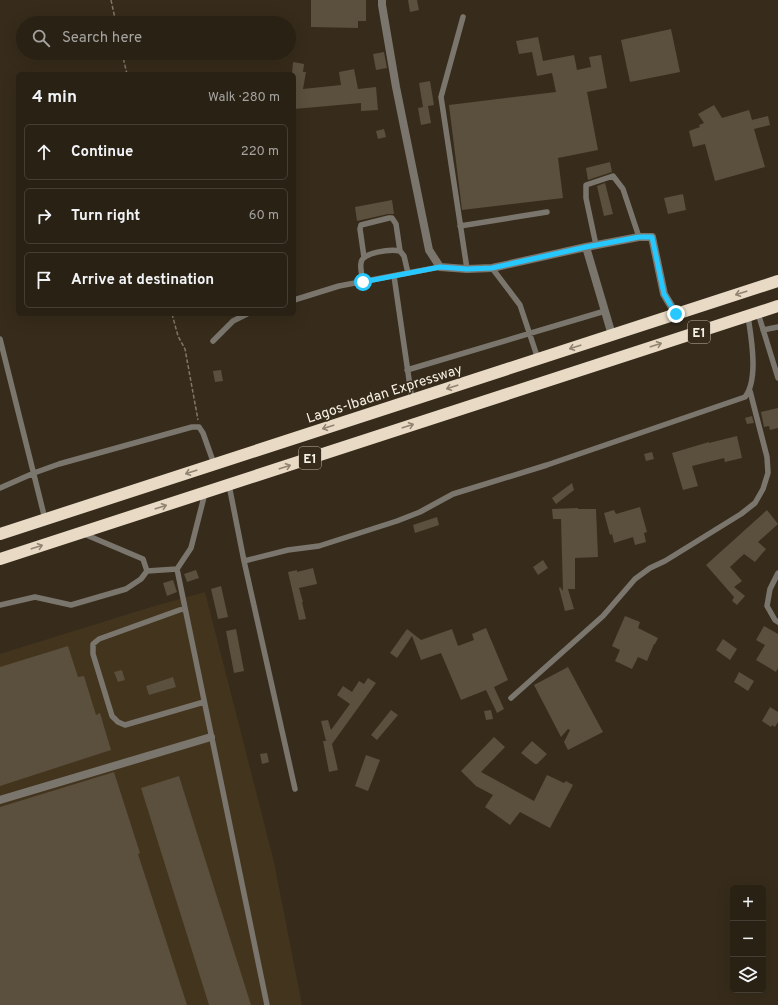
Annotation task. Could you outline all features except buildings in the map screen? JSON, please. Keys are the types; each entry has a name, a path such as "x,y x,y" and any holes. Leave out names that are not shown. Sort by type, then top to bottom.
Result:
{"highway":[{"name":"Lagos-Ibadan Expressway","path":"0,534 778,281"},
{"name":"E1","path":"0,558 778,306"}],"street":[{"path":"382,0 396,87 430,250 440,267 467,269 492,268 586,247 639,237 652,237 664,294 676,314"},
{"path":"586,247 612,335"},
{"path":"0,800 211,737"}],"lane":[{"path":"463,17 442,97 467,269"},
{"path":"596,246 586,198 586,185 613,176 623,189 639,237"},
{"path":"460,226 547,212"},
{"path":"364,257 360,225 392,218 396,224 400,251 404,256 408,273"},
{"path":"363,282 361,262 364,257 370,254 396,250 400,251"},
{"path":"296,299 339,286 440,267"},
{"path":"492,268 520,305 538,359"},
{"path":"394,276 412,400"},
{"path":"407,370 605,310"},
{"path":"753,314 763,330 778,378"},
{"path":"511,698 603,616 635,579 650,568 741,514 755,503 763,489 768,473 767,457 750,391 752,373 751,342 753,314"},
{"path":"213,341 233,321 243,316"},
{"path":"763,330 778,327"},
{"path":"0,339 45,519"},
{"path":"244,561 288,550 319,546 397,521 420,512 453,494 548,465 737,401 745,397 750,391"},
{"path":"0,488 34,473 87,456 192,427 199,427 203,433 214,464"},
{"path":"229,485 244,561 295,789"},
{"path":"205,492 191,548 177,569 267,1005"},
{"path":"80,533 143,559 147,571"},
{"path":"0,606 35,597 70,605 126,589 138,581 147,571 177,569"},
{"path":"778,573 770,589 767,606 775,620 778,622"},
{"path":"185,608 99,639 93,644 93,654 112,716 118,722 126,725 204,702"}],"path":[{"path":"111,0 114,16"},
{"path":"124,60 127,72"},
{"path":"173,316 178,336 186,349 199,427"}],"shaded area":[{"path":"205,592 274,862 302,1005 0,1005 0,654 151,607"}],"route":[{"path":"363,282 440,267 467,269 492,268 586,247 639,237 652,237 664,294 676,314"}]}
